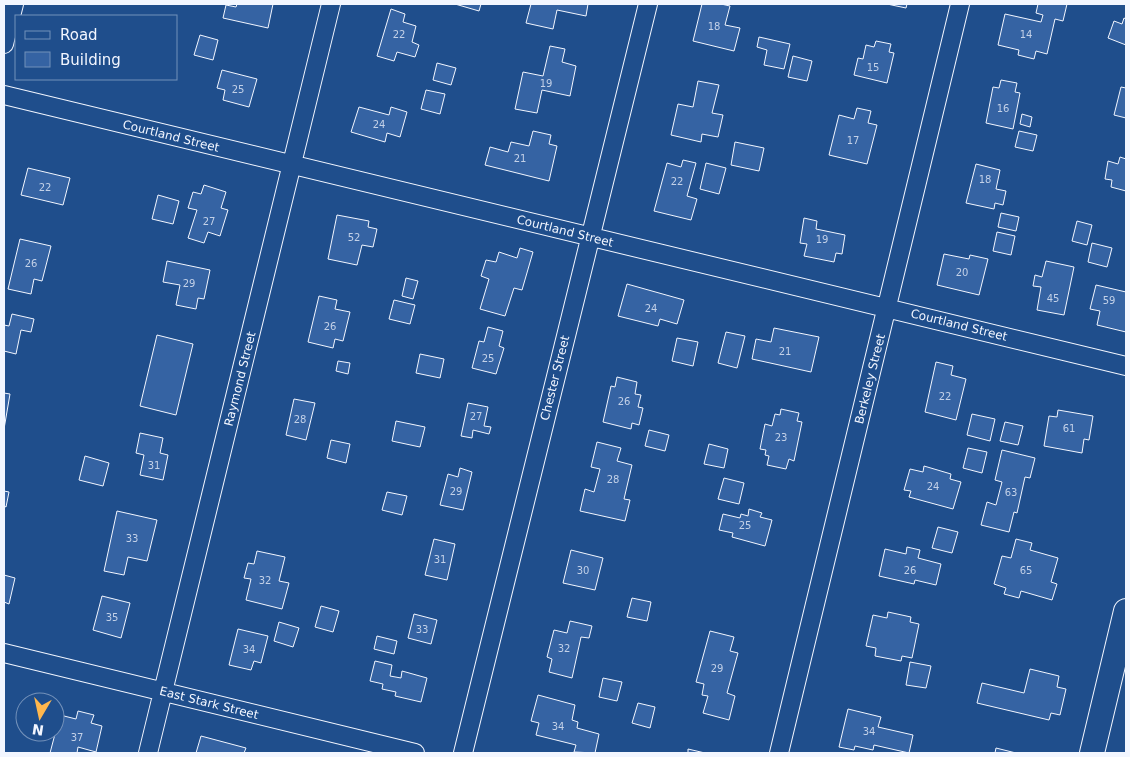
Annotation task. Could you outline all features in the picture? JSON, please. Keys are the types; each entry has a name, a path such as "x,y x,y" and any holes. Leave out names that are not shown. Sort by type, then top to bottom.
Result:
{"main road":[{"path":"1092,753 1121,653 1126,611"}],"street":[{"path":"4,44 14,4"},
{"name":"Raymond Street","path":"148,753 331,4"},
{"name":"Chester Street","path":"463,753 648,4"},
{"name":"Berkeley Street","path":"779,753 960,4"},
{"name":"Courtland Street","path":"4,95 1126,366"},
{"name":"East Stark Street","path":"4,653 415,753"}],"building":[{"path":"237,4 273,4 268,28 223,18 226,5 236,7"},
{"path":"455,4 481,4 479,11"},
{"path":"531,4 588,4 586,16 557,10 553,29 526,23"},
{"path":"702,4 730,6 725,25 740,28 734,51 693,41"},
{"path":"887,4 907,4 906,8"},
{"path":"1038,4 1067,4 1063,21 1055,19 1047,54 1036,51 1034,59 1018,55 1019,50 998,45 1005,14 1041,22 1043,15 1036,13"},
{"path":"391,9 405,14 403,22 416,26 412,42 419,45 415,57 397,52 394,61 377,56"},
{"path":"1124,18 1126,19 1126,45 1108,38 1114,21 1122,24"},
{"path":"200,35 218,40 213,60 194,55"},
{"path":"759,37 790,44 784,69 764,65 767,50 757,47"},
{"path":"876,41 891,44 889,52 894,53 887,83 854,75 858,58 863,59 866,45 874,47"},
{"path":"550,46 565,49 562,62 576,66 570,96 542,90 537,113 515,109 523,72 543,76"},
{"path":"793,56 812,61 807,81 788,77"},
{"path":"437,63 456,68 451,85 433,80"},
{"path":"222,70 257,79 249,107 223,100 225,90 217,88"},
{"path":"1001,80 1017,83 1015,92 1020,93 1013,129 986,123 993,87 999,88"},
{"path":"698,81 719,85 712,113 723,115 718,137 702,134 701,142 671,135 678,104 693,107"},
{"path":"1121,87 1126,88 1126,118 1114,115"},
{"path":"426,90 445,94 440,114 421,109"},
{"path":"359,107 389,115 391,107 407,112 400,137 387,133 385,142 351,132"},
{"path":"857,108 871,111 868,123 877,125 867,164 829,155 839,115 854,119"},
{"path":"1022,114 1032,117 1030,127 1020,124"},
{"path":"533,131 551,135 549,144 557,146 549,181 485,165 490,147 508,152 511,142 529,146"},
{"path":"1019,131 1037,135 1033,151 1015,147"},
{"path":"735,142 764,148 759,171 731,165"},
{"path":"1120,157 1126,159 1126,191 1111,187 1112,180 1105,179 1108,161 1118,164"},
{"path":"683,160 696,163 687,196 697,199 691,220 654,211 667,163 681,167"},
{"path":"706,163 726,168 719,194 700,189"},
{"path":"976,164 1000,170 996,189 1006,191 1003,205 995,203 994,209 966,203"},
{"path":"28,168 70,178 63,205 21,195"},
{"path":"204,185 226,192 221,208 228,210 220,236 208,232 204,243 188,238 197,210 188,208 193,192 201,194"},
{"path":"158,195 179,201 173,224 152,219"},
{"path":"1001,213 1019,217 1016,231 998,227"},
{"path":"337,215 369,221 368,227 377,229 373,247 362,245 357,265 328,259"},
{"path":"804,218 817,221 816,229 845,235 842,254 836,253 834,262 804,256 807,244 800,243"},
{"path":"1077,221 1092,225 1087,245 1072,241"},
{"path":"997,232 1015,236 1011,255 993,251"},
{"path":"20,239 51,246 42,281 34,279 31,294 8,289"},
{"path":"1092,243 1112,248 1107,267 1088,262"},
{"path":"520,248 533,252 522,290 514,288 505,316 480,309 489,279 481,276 486,260 496,262 499,252 517,258"},
{"path":"944,254 969,259 970,255 988,259 979,295 937,285"},
{"path":"167,261 210,270 204,299 198,298 196,309 176,305 180,285 163,282"},
{"path":"1046,261 1074,267 1064,315 1037,310 1041,287 1033,286 1035,275 1042,277"},
{"path":"406,278 418,281 413,299 402,296"},
{"path":"627,284 684,300 677,324 660,319 658,326 618,316"},
{"path":"1096,285 1126,292 1126,332 1097,325 1100,311 1090,309"},
{"path":"319,296 337,300 335,309 350,312 343,341 335,339 333,348 308,342"},
{"path":"394,300 415,305 410,324 389,319"},
{"path":"12,314 34,319 31,332 21,330 16,354 4,351 4,325 9,326"},
{"path":"488,327 503,331 499,346 504,348 496,374 472,368 479,341 484,342"},
{"path":"774,328 819,337 811,372 752,359 756,339 771,342"},
{"path":"726,332 745,336 737,368 718,363"},
{"path":"157,335 193,344 176,415 140,406"},
{"path":"677,338 698,342 693,366 672,361"},
{"path":"420,354 444,359 440,378 416,373"},
{"path":"338,361 350,363 348,374 336,371"},
{"path":"936,362 953,366 951,375 966,379 956,420 925,412"},
{"path":"617,377 637,382 635,394 641,395 638,407 643,408 639,425 632,423 631,429 603,422 611,386 615,387"},
{"path":"4,393 10,394 4,429"},
{"path":"294,399 315,403 306,440 286,435"},
{"path":"468,403 488,407 484,426 491,427 489,434 473,430 472,438 461,436"},
{"path":"781,409 799,413 797,421 802,422 794,461 789,459 786,469 767,465 769,456 765,455 766,450 760,449 765,424 772,426 775,414 780,415"},
{"path":"1058,410 1093,416 1089,440 1084,439 1082,453 1044,446 1049,416 1057,417"},
{"path":"972,414 995,419 990,441 967,435"},
{"path":"396,421 425,427 420,447 392,441"},
{"path":"1005,422 1023,426 1018,445 1000,441"},
{"path":"649,430 669,435 665,451 645,446"},
{"path":"140,433 163,438 160,453 168,455 163,480 140,475 144,455 136,453"},
{"path":"331,440 350,444 346,463 327,458"},
{"path":"597,442 621,448 617,461 632,465 624,499 630,500 625,521 580,511 585,489 594,492 600,469 591,467"},
{"path":"709,444 728,449 724,468 704,464"},
{"path":"968,448 987,452 982,473 963,468"},
{"path":"1002,450 1035,458 1030,478 1025,477 1017,513 1014,512 1009,532 981,525 987,502 996,505 1002,482 995,480"},
{"path":"85,456 109,463 103,486 79,480"},
{"path":"924,466 951,474 950,479 961,482 953,509 909,497 911,491 904,490 910,469 923,472"},
{"path":"460,468 472,472 463,510 440,505 448,474 458,477"},
{"path":"724,478 744,483 739,504 718,499"},
{"path":"4,491 9,492 6,507 4,506"},
{"path":"387,492 407,496 402,515 382,510"},
{"path":"749,509 762,513 760,517 772,520 765,546 732,537 733,533 719,530 723,514 740,518 741,514 748,516"},
{"path":"117,511 157,520 147,561 128,557 124,575 104,571"},
{"path":"938,527 958,532 952,553 932,548"},
{"path":"434,539 455,544 447,580 425,575"},
{"path":"1016,539 1032,543 1030,550 1058,558 1051,582 1057,584 1052,600 1021,591 1019,598 1004,594 1006,588 994,584 1002,556 1011,558"},
{"path":"907,547 920,550 918,558 941,564 936,585 915,580 914,584 879,576 885,549 906,554"},
{"path":"571,550 603,558 595,590 563,583"},
{"path":"257,551 285,557 279,581 289,583 282,609 246,600 251,579 244,578 248,563 254,564"},
{"path":"4,575 15,578 9,604 4,602"},
{"path":"102,596 130,603 121,638 93,630"},
{"path":"632,598 651,602 647,621 627,617"},
{"path":"321,606 339,611 333,632 315,627"},
{"path":"888,612 911,617 910,622 919,624 912,658 902,656 901,661 875,656 876,648 866,646 873,615 887,618"},
{"path":"414,614 437,620 431,644 408,638"},
{"path":"570,621 592,626 589,638 581,637 572,678 549,672 552,659 547,657 554,630 567,633"},
{"path":"279,622 299,628 293,647 274,641"},
{"path":"238,629 268,636 261,663 254,661 251,670 229,665"},
{"path":"710,631 734,637 730,651 738,653 727,693 735,696 729,720 703,713 708,696 702,695 704,684 696,682"},
{"path":"377,636 397,641 394,654 374,649"},
{"path":"375,661 392,665 390,676 401,678 402,671 427,678 421,702 395,696 396,692 382,689 383,684 370,681"},
{"path":"910,662 931,666 926,688 906,685"},
{"path":"1030,669 1059,676 1057,687 1066,689 1060,715 1051,713 1049,720 977,703 982,683 1024,693"},
{"path":"603,678 622,682 617,701 599,697"},
{"path":"538,695 575,705 572,720 578,722 577,728 599,734 595,753 574,752 576,745 536,735 539,723 531,721"},
{"path":"638,703 655,707 650,728 632,723"},
{"path":"848,709 881,717 878,727 913,735 909,753 874,745 873,750 855,746 854,750 839,747"},
{"path":"78,711 94,715 91,723 102,726 96,752 78,747 77,753 50,753 53,742 65,742 65,716 76,719"},
{"path":"201,736 246,748 244,753 196,753"},
{"path":"996,748 1016,753 995,753"},
{"path":"688,749 705,753 688,753"}]}
